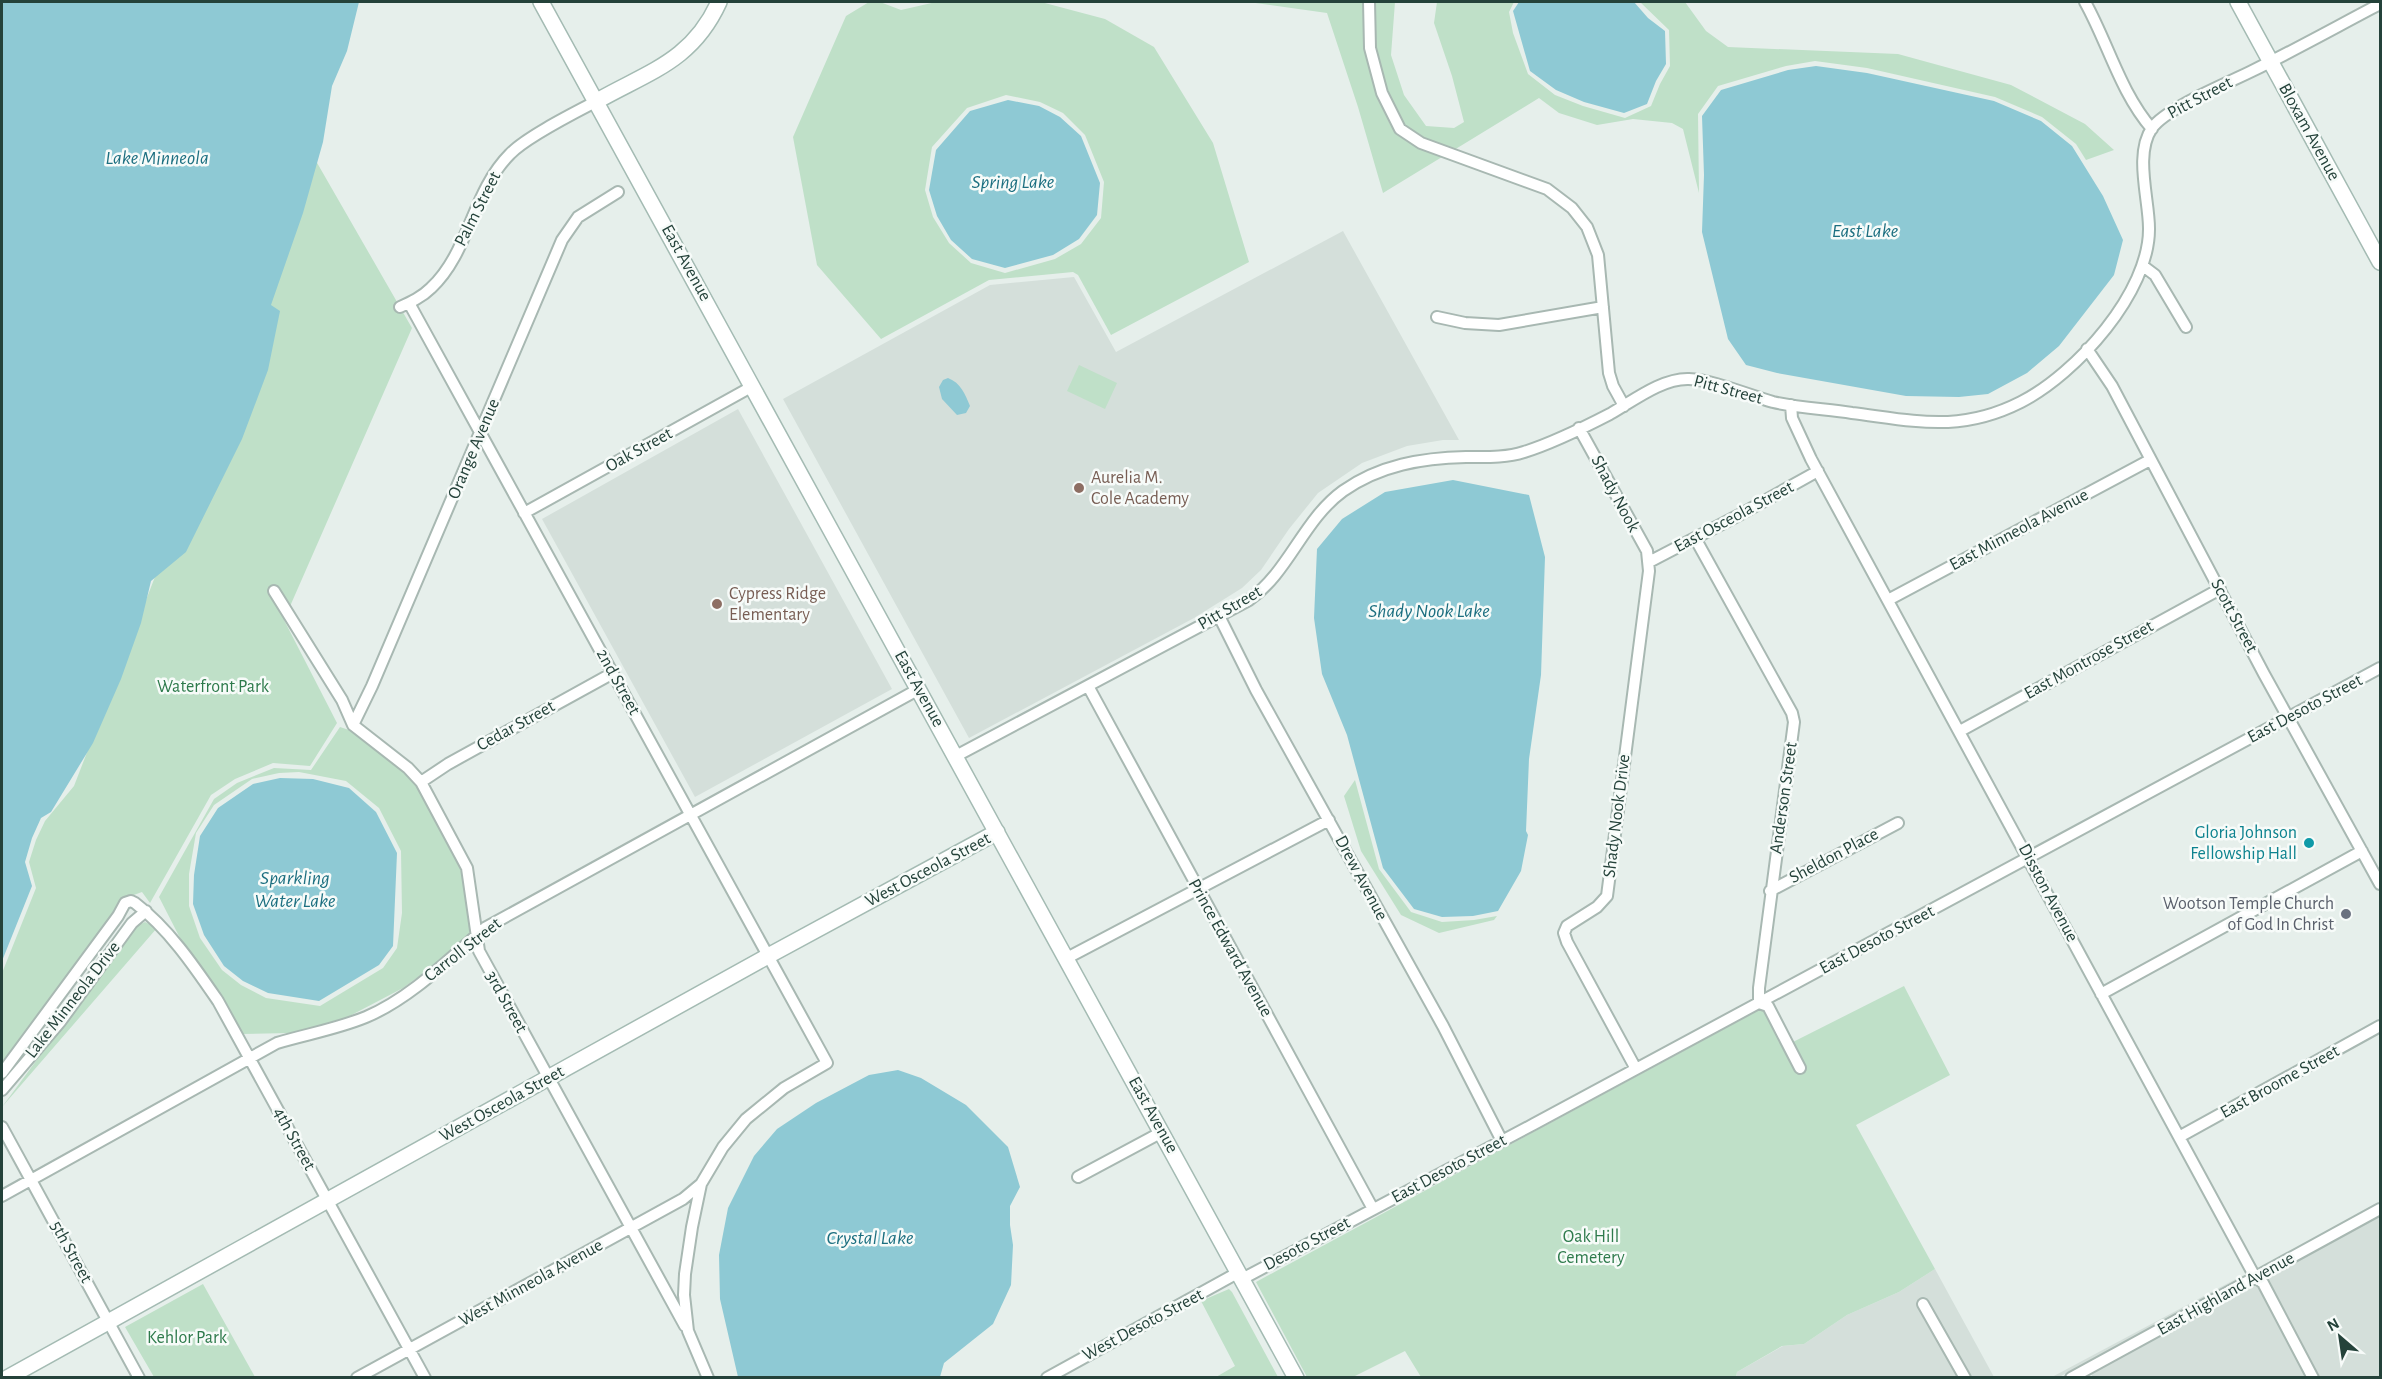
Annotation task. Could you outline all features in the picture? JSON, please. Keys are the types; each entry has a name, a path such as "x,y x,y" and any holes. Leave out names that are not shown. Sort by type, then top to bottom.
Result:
{"street":[{"name":"East Avenue","path":"541,2 1296,1377"},
{"path":"597,101 672,61 702,33 719,2"},
{"path":"1369,2 1370,48 1382,93 1400,129 1421,143 1547,189 1572,208 1587,227 1598,255 1609,373 1612,386 1624,406"},
{"path":"2085,2 2102,32 2130,98 2152,129"},
{"name":"Bloxam Avenue","path":"2238,2 2379,254"},
{"name":"Pitt Street","path":"956,756 1264,590 1321,511 1344,490 1390,468 1424,459 1516,454 1579,428 1663,385 1688,379 1791,405 1945,424 1982,419 2024,401 2066,372 2087,349 2115,316 2143,266 2149,228 2144,182 2145,144 2159,120 2380,4"},
{"name":"Palm Street","path":"404,305 423,295 452,264 476,205 497,169 511,152 597,101"},
{"name":"Orange Avenue","path":"353,725 372,686 570,226 578,217 618,192"},
{"path":"2143,266 2156,275 2186,327"},
{"name":"2nd Street","path":"404,305 481,433 827,1062 784,1088 746,1119 723,1147 701,1184"},
{"path":"1437,317 1465,323 1498,325 1603,307"},
{"name":"Scott Street","path":"2087,349 2108,378 2288,718 2379,880"},
{"name":"Oak Street","path":"524,513 753,386"},
{"name":"Disston Avenue","path":"1791,405 1792,418 1818,471 2255,1277 2263,1284 2313,1377"},
{"name":"Shady Nook","path":"1579,428 1647,551 1649,562"},
{"name":"East Minneola Avenue","path":"1888,600 2150,460"},
{"name":"East Osceola Street","path":"1649,562 1818,471"},
{"name":"Anderson Street","path":"1695,538 1792,714 1794,722 1770,891 1759,988 1760,1003"},
{"name":"Shady Nook Drive","path":"1636,1069 1574,956 1564,933 1567,926 1597,907 1606,896 1649,562"},
{"name":"East Montrose Street","path":"1960,731 2220,589"},
{"name":"3rd Street","path":"274,591 342,700 353,725 408,768 421,782 467,868 479,951 688,1331"},
{"name":"Drew Avenue","path":"1219,616 1257,690 1443,1026 1502,1140"},
{"name":"East Desoto Street","path":"1373,1209 2029,859 2380,668"},
{"name":"Cedar Street","path":"421,782 448,764 613,673"},
{"name":"Prince Edward Avenue","path":"1088,686 1373,1209"},
{"name":"Carroll Street","path":"2,1196 277,1043 312,1032 334,1029 381,1010 437,971 485,928 919,689"},
{"path":"1067,958 1329,820"},
{"name":"Sheldon Place","path":"1770,891 1898,822"},
{"name":"West Osceola Street","path":"7,1377 768,956 997,832"},
{"path":"2101,994 2362,851"},
{"path":"2,1073 118,916 125,903 131,901 146,911"},
{"name":"4th Street","path":"146,911 159,923 204,981 250,1059 425,1377"},
{"name":"Lake Minneola Drive","path":"2,1090 60,1022 132,923 146,911"},
{"path":"1760,1003 1768,1006 1800,1068"},
{"name":"East Broome Street","path":"2179,1137 2380,1026"},
{"name":"5th Street","path":"2,1127 140,1377"},
{"path":"1078,1177 1162,1132"},
{"path":"701,1184 685,1274 688,1331 708,1377"},
{"name":"West Minneola Avenue","path":"357,1377 683,1199 701,1184"},
{"name":"Desoto Street","path":"1241,1276 1373,1209"},
{"name":"East Highland Avenue","path":"2071,1377 2086,1374 2255,1277 2380,1209"},
{"name":"West Desoto Street","path":"1047,1377 1241,1276"},
{"path":"1923,1304 1965,1377"}],"shaded area":[{"name":"Aurelia M. Cole Academy","path":"1343,231 1459,440 1443,440 1407,446 1362,463 1318,493 1289,529 1261,570 1242,588 1194,618 969,738 783,399 990,285 1074,277 1116,352"},
{"name":"Cypress Ridge Elementary","path":"738,409 892,689 695,797 542,519"},
{"path":"2380,1216 2380,1377 2318,1377 2266,1278"},
{"path":"1935,1269 1994,1377 1970,1377 1925,1297 1916,1302 1959,1377 1736,1378 1737,1372 1783,1346 1804,1344 1847,1315 1899,1292"},
{"path":"2247,1273 2116,1348 2059,1377 2052,1377"},
{"path":"2255,1284 2260,1287 2307,1377 2093,1378 2091,1373"}],"green space":[{"path":"869,2 880,2 901,10 936,2 1041,2 1105,19 1154,47 1213,143 1249,262 1111,335 1078,275 1073,272 989,280 881,339 817,265 793,137 846,16","holes":["1006,95 1040,102 1063,113 1085,135 1104,182 1101,218 1081,244 1055,259 1005,273 971,263 949,243 933,217 925,190 932,147 967,108"]},
{"path":"1248,2 1364,2 1365,49 1377,94 1390,124 1406,141 1442,157 1383,193 1327,13"},
{"path":"1375,2 1395,2 1391,55 1404,95 1426,126 1454,128 1464,122 1452,76 1434,23 1437,2 1514,2 1509,12 1513,33 1528,74 1555,95 1625,118 1651,106 1670,66 1669,30 1640,2 1685,2 1706,31 1728,47 1898,54 2011,85 2085,124 2114,150 2086,160 2076,144 2042,117 1995,97 1867,68 1815,61 1786,66 1718,86 1698,114 1699,193 1683,129 1672,123 1633,119 1597,125 1559,113 1539,98 1454,150 1422,138 1403,125 1387,91 1375,47"},
{"name":"Waterfront Park","path":"316,161 412,328 284,620 337,723 310,766 273,763 235,779 211,795 150,903 142,892 120,900 113,913 2,1063 2,973 36,888 29,862 36,840 45,821 74,786"},
{"path":"1079,365 1117,383 1105,409 1067,391"},
{"path":"340,727 352,731 417,785 462,870 470,934 403,988 342,1020 290,1033 242,1034 210,978 180,938 159,897 214,799 237,783 274,768 311,770","holes":["299,772 346,781 379,808 401,851 402,913 397,948 383,968 320,1006 266,998 241,985 222,970 200,938 189,906 189,874 196,833 214,805 252,779 279,773"]},
{"path":"1355,780 1379,869 1411,912 1442,922 1497,916 1494,920 1439,933 1401,915 1361,851 1344,796"},
{"path":"145,922 157,928 2,1107 135,927"},
{"name":"Oak Hill Cemetery","path":"1904,986 1950,1075 1856,1125 1935,1269 1899,1292 1847,1315 1804,1344 1782,1346 1737,1372 1736,1377 1421,1377 1405,1351 1353,1377 1307,1377 1256,1282 1772,1003 1793,1042"},
{"name":"Kehlor Park","path":"203,1284 255,1377 154,1377 125,1327"},
{"path":"1229,1289 1278,1377 1216,1377 1235,1366 1201,1301"}],"water":[{"name":"Lake Minneola","path":"2,2 359,2 347,51 332,86 323,142 303,213 271,305 280,311 268,370 242,439 186,552 151,581 141,623 121,679 93,743 51,812 41,818 25,862 32,886 2,961"},
{"path":"1519,2 1634,2 1648,18 1665,31 1666,64 1647,104 1624,113 1584,102 1556,90 1530,71 1513,11"},
{"name":"East Lake","path":"1816,66 1867,73 1994,101 2041,121 2072,146 2103,196 2123,240 2114,275 2059,346 2027,373 1988,394 1959,397 1906,396 1777,373 1746,365 1728,339 1702,232 1704,175 1702,116 1721,90 1788,70"},
{"name":"Spring Lake","path":"1008,100 1039,106 1060,117 1081,136 1100,183 1097,215 1079,239 1053,255 1005,268 972,259 951,240 937,216 929,190 936,150 970,111"},
{"path":"948,378 956,383 964,393 970,406 966,413 957,415 942,399 939,387 943,380"},
{"name":"Shady Nook Lake","path":"1453,480 1529,495 1545,557 1541,675 1529,759 1526,831 1528,835 1521,871 1498,911 1473,916 1442,917 1414,909 1383,868 1347,735 1322,674 1314,618 1317,549 1342,519 1385,492"},
{"name":"Sparkling Water Lake","path":"280,778 313,779 349,788 376,812 397,853 393,946 379,965 319,1001 268,993 243,981 224,966 204,935 193,904 194,875 200,836 218,808 253,784"},
{"name":"Crystal Lake","path":"898,1070 921,1078 966,1105 1008,1147 1020,1187 1010,1206 1013,1245 1011,1285 993,1324 944,1363 940,1377 738,1377 720,1299 719,1255 728,1208 754,1156 777,1129 816,1103 869,1075"}],"place":[{"name":"Aurelia M. Cole Academy","path":"1079,488"},
{"name":"Cypress Ridge Elementary","path":"717,604"},
{"name":"Gloria Johnson Fellowship Hall","path":"2309,843"},
{"name":"Wootson Temple Church of God In Christ","path":"2346,914"}]}
